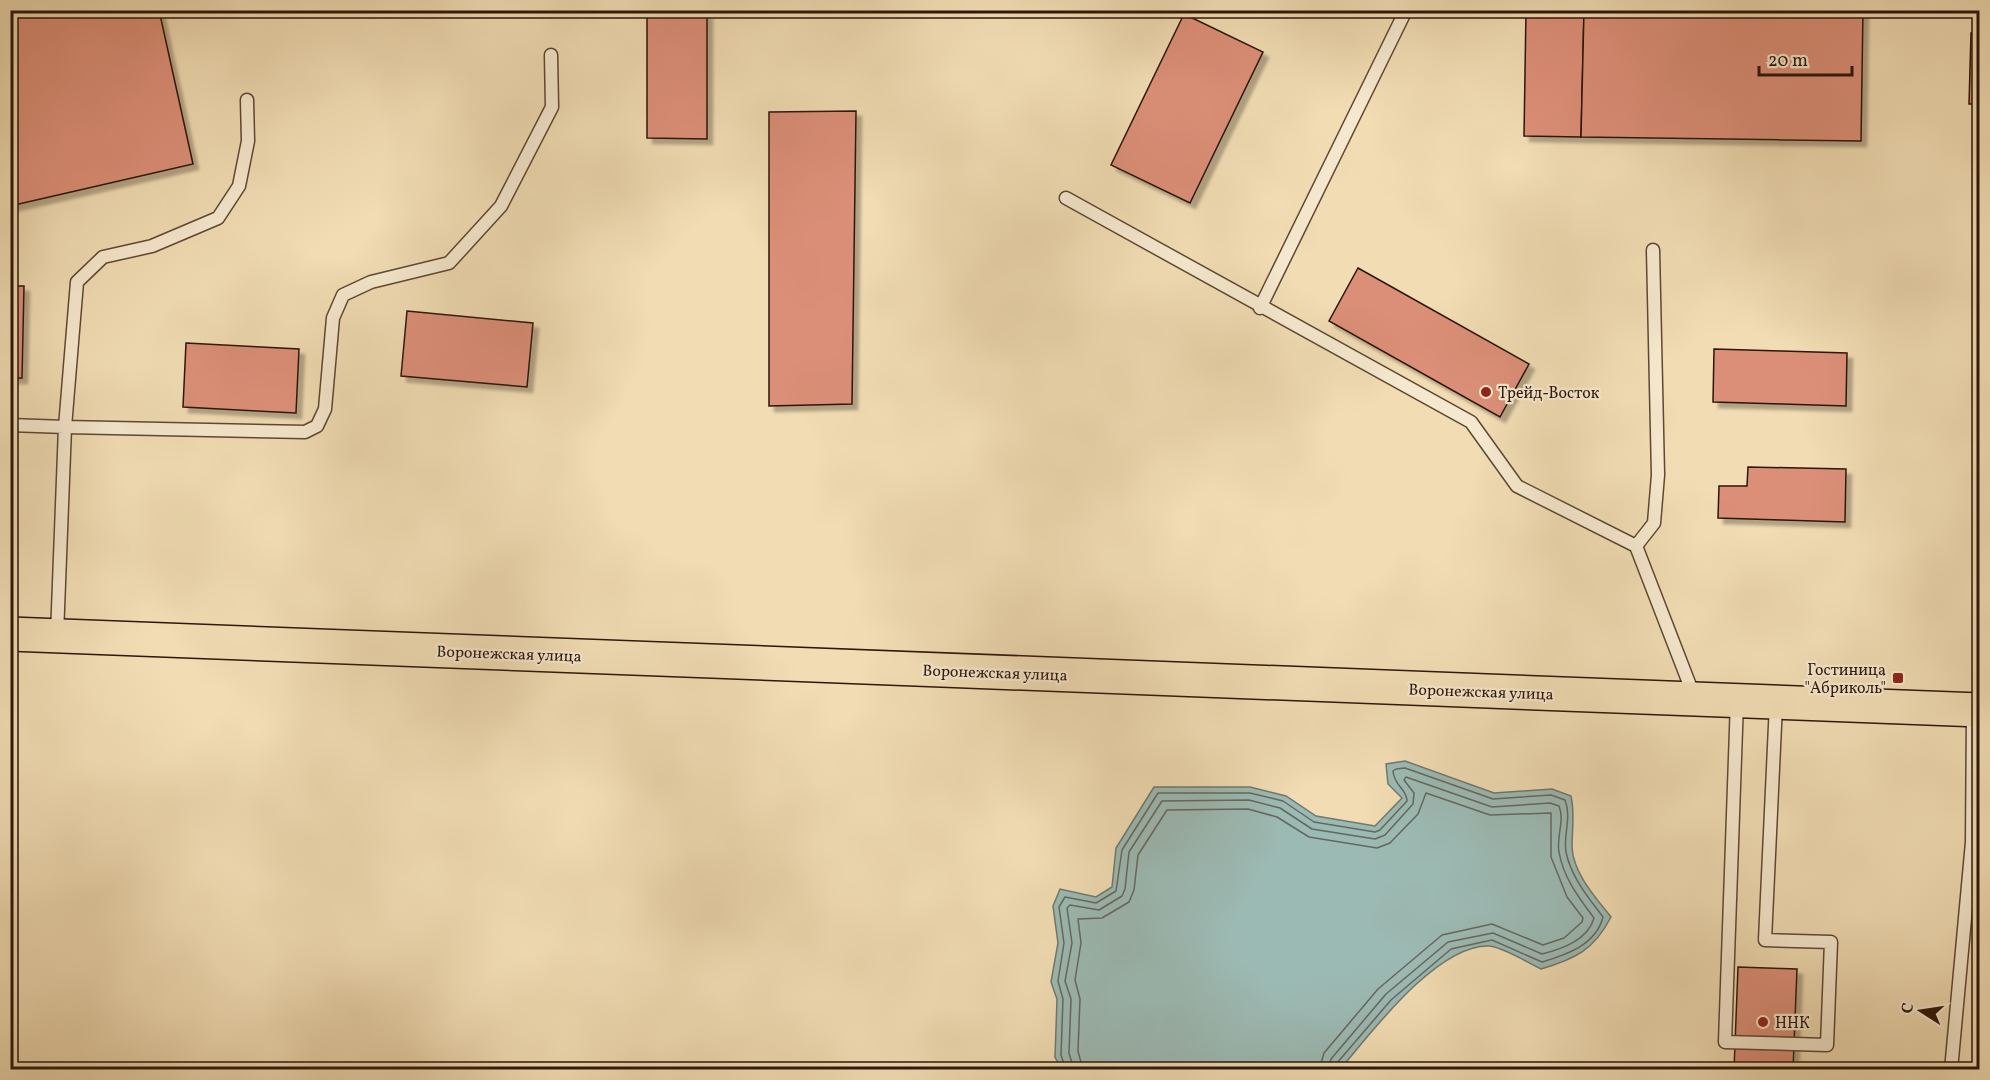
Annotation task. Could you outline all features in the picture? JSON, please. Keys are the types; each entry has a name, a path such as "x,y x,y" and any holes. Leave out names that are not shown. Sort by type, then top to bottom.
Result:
{"highway":[{"name":"Воронежская улица","path":"10,634 1976,710"}],"lane":[{"path":"1260,308 1406,10"},
{"path":"10,425 305,432 317,426 325,409 333,318 343,295 371,282 449,264 501,206 552,107 551,55"},
{"path":"57,636 65,427 77,282 103,257 152,246 218,218 239,186 248,141 247,100"},
{"path":"1066,198 1260,308 1471,422 1517,486 1636,546 1696,699"},
{"path":"1636,546 1654,523 1658,475 1653,250"},
{"path":"1737,701 1725,1042 1827,1045 1831,942 1765,940 1776,703"},
{"path":"1951,1070 1974,887 1972,842 1976,710"}],"water":[{"path":"1405,761 1494,793 1552,789 1571,796 1573,857 1586,885 1611,917 1598,938 1574,957 1541,969 1508,952 1490,946 1470,949 1450,958 1409,991 1389,1011 1343,1066 1337,1069 1061,1069 1055,1057 1057,999 1051,982 1058,943 1053,906 1060,889 1096,897 1112,887 1116,848 1154,787 1250,787 1286,796 1316,816 1375,826 1402,798 1388,784 1386,764"}],"building":[{"path":"24,10 159,10 193,164 10,206 10,14"},
{"path":"1526,10 1584,10 1581,137 1524,136"},
{"path":"1584,10 1863,10 1861,141 1581,137"},
{"path":"647,13 707,13 707,139 647,138"},
{"path":"1184,14 1263,52 1190,203 1111,165"},
{"path":"1971,33 1980,34 1980,104 1969,104"},
{"path":"856,111 852,404 769,406 769,112"},
{"path":"1358,268 1529,364 1500,417 1329,321"},
{"path":"10,286 24,286 22,378 10,378"},
{"path":"407,311 533,323 527,387 401,376"},
{"path":"186,343 299,349 296,413 183,407"},
{"path":"1714,349 1847,353 1846,406 1713,402"},
{"path":"1748,467 1846,469 1845,522 1718,518 1719,486 1747,486"},
{"path":"1738,967 1797,969 1793,1070 1734,1070"}],"place":[{"name":"Трейд-Восток","path":"1486,392"},
{"name":"Гостиница \"Абриколь\"","path":"1898,678"},
{"name":"ННК","path":"1763,1022"}]}
